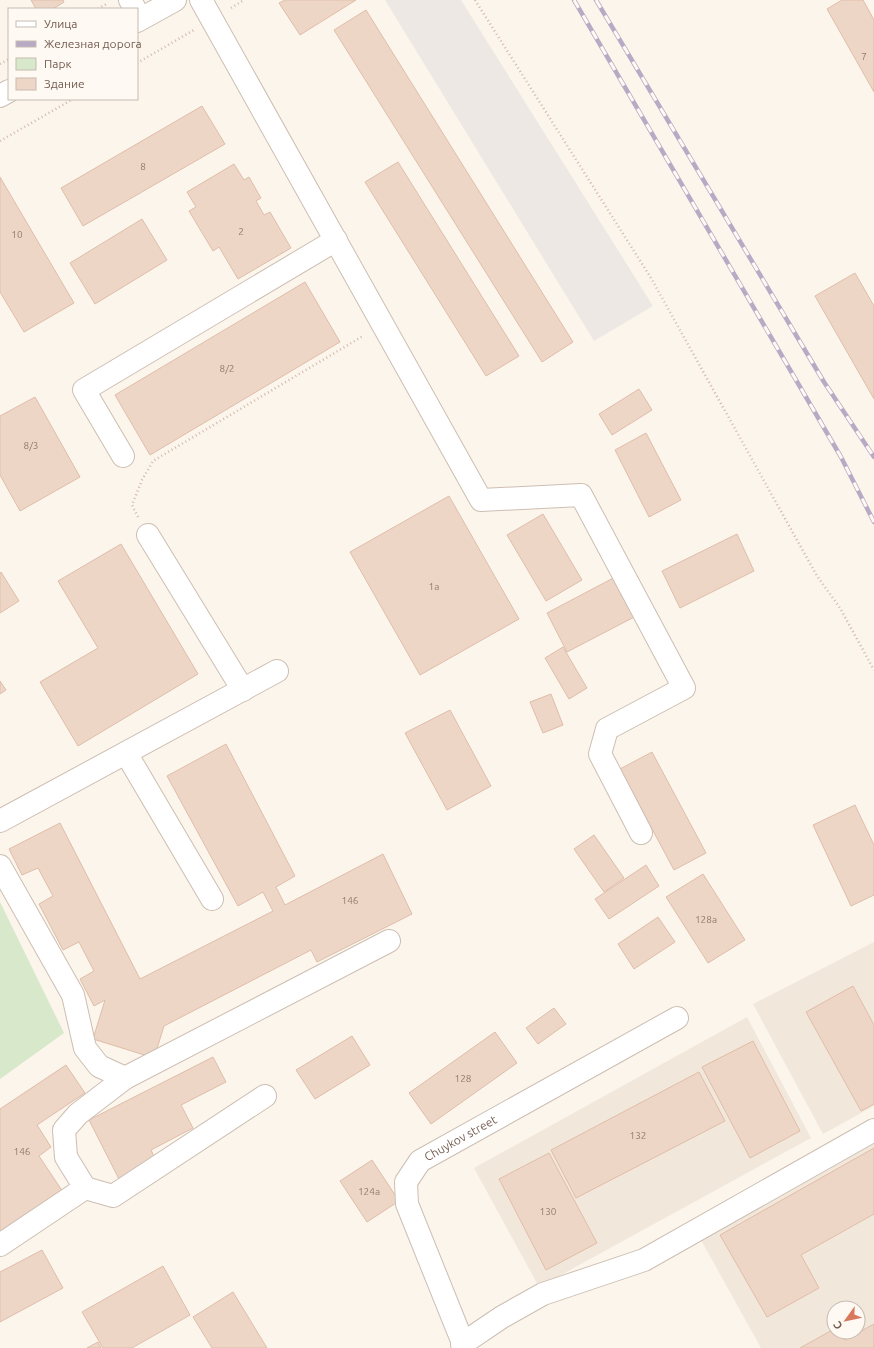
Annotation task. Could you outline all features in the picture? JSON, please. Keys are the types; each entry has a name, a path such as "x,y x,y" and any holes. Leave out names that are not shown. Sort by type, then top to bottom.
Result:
{"street":[{"path":"138,16 175,0"},
{"path":"201,0 481,500 580,495 684,688 607,729 600,754 641,833"},
{"path":"123,456 84,390 336,240"},
{"path":"148,535 242,690"},
{"path":"0,821 277,671"},
{"path":"126,753 212,899"},
{"path":"0,866 73,995 85,1048 98,1066 125,1078"},
{"path":"265,1096 113,1196 85,1188 66,1157 64,1130 78,1114 125,1078 389,941"},
{"name":"Chuykov street","path":"464,1346 407,1204 406,1182 420,1161 677,1018"},
{"path":"464,1346 502,1317 543,1294 644,1260 874,1130"},
{"path":"0,1245 85,1188"}],"path":[{"path":"100,8 114,0"},
{"path":"138,62 244,0"},
{"path":"475,0 651,278 817,576 840,608 874,670"},
{"path":"0,141 71,100"},
{"path":"148,535 132,505 142,480 153,461 383,325"}],"shaded area":[{"path":"385,0 461,0 653,306 594,341"},
{"path":"874,942 874,1106 823,1134 753,1004"},
{"path":"747,1017 811,1138 539,1287 474,1168"},
{"path":"874,1141 874,1348 761,1348 701,1240"}],"green space":[{"path":"0,902 64,1033 0,1079"}],"building":[{"path":"31,0 63,0 64,2 55,8 35,8"},
{"path":"285,0 356,0 300,35 279,3"},
{"path":"842,0 863,0 874,20 874,92 827,9"},
{"path":"366,10 573,342 542,362 334,30"},
{"path":"202,106 225,144 83,226 61,188"},
{"path":"398,162 519,356 486,376 365,182"},
{"path":"234,164 244,180 249,177 261,198 256,201 264,215 270,212 291,248 238,279 219,247 213,251 189,211 196,207 187,192"},
{"path":"0,177 74,303 24,332 0,292"},
{"path":"142,219 167,260 95,304 70,263"},
{"path":"855,273 874,306 874,399 815,296"},
{"path":"305,282 340,342 150,455 115,395"},
{"path":"639,389 652,410 612,435 599,414"},
{"path":"35,397 80,477 20,511 0,475 0,416"},
{"path":"646,433 681,500 649,517 615,450"},
{"path":"449,496 519,619 420,675 350,552"},
{"path":"543,514 582,580 546,601 507,535"},
{"path":"737,534 754,571 680,608 662,571"},
{"path":"121,544 198,674 78,746 40,682 98,648 58,581"},
{"path":"1,572 19,601 0,613 0,573"},
{"path":"619,575 640,614 567,652 547,613"},
{"path":"563,647 587,688 569,699 545,658"},
{"path":"0,681 6,690 0,694"},
{"path":"551,694 563,725 543,733 530,702"},
{"path":"450,710 491,786 447,810 405,733"},
{"path":"226,744 295,876 276,887 285,905 383,854 412,914 317,962 311,950 164,1026 154,1058 93,1039 105,1000 94,1006 80,979 94,971 79,942 63,950 39,904 53,896 38,868 22,875 9,849 60,823 140,979 273,911 263,892 238,906 167,776"},
{"path":"652,752 706,853 674,870 620,769"},
{"path":"855,805 874,845 874,895 851,906 813,825"},
{"path":"594,835 624,878 604,892 574,849"},
{"path":"646,865 659,886 609,919 595,899"},
{"path":"703,874 745,940 708,963 666,897"},
{"path":"658,917 675,942 634,969 618,944"},
{"path":"853,986 874,1025 874,1104 861,1111 806,1012"},
{"path":"554,1008 566,1024 538,1044 526,1028"},
{"path":"495,1032 517,1063 431,1124 409,1093"},
{"path":"352,1036 370,1065 315,1099 296,1070"},
{"path":"753,1041 800,1131 750,1158 702,1067"},
{"path":"213,1057 226,1082 181,1105 193,1128 151,1150 158,1165 121,1183 89,1120"},
{"path":"66,1065 85,1093 37,1125 51,1147 39,1156 63,1192 0,1234 0,1109"},
{"path":"699,1072 725,1121 576,1198 551,1150"},
{"path":"874,1148 874,1214 801,1255 819,1288 767,1317 720,1235"},
{"path":"549,1153 597,1243 546,1270 499,1179"},
{"path":"372,1160 399,1201 367,1222 340,1181"},
{"path":"42,1250 63,1288 0,1322 0,1272"},
{"path":"163,1266 190,1315 132,1348 103,1348 82,1312"},
{"path":"233,1292 267,1348 212,1348 193,1317"},
{"path":"874,1324 874,1348 800,1348 826,1333 826,1340 866,1340 866,1328"},
{"path":"98,1342 101,1348 87,1348"}],"railway":[{"path":"574,0 841,457 874,522"},
{"path":"596,0 824,382 874,457"}]}
